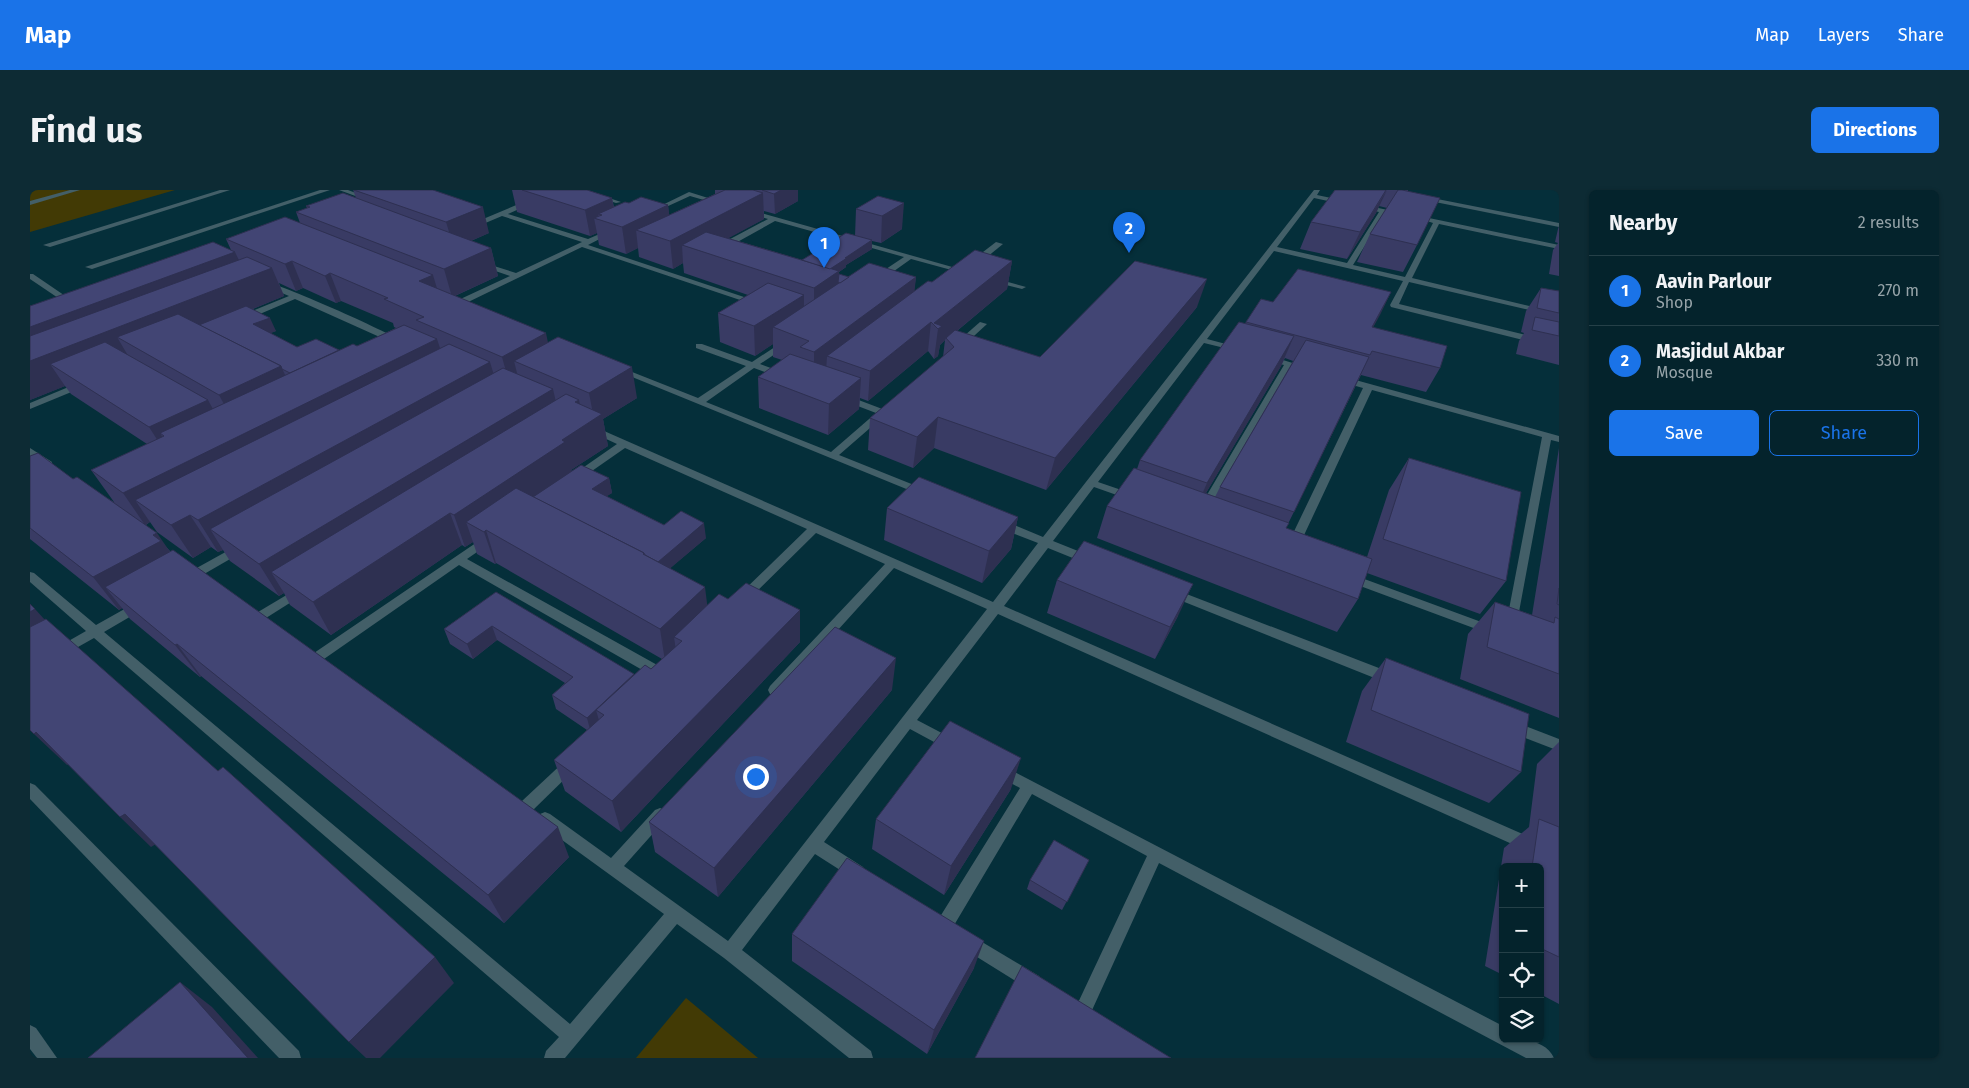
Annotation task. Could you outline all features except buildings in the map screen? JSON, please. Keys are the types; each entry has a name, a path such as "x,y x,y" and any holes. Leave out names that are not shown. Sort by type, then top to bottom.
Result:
{"street":[{"path":"30,203 77,190"},
{"path":"47,245 227,190"},
{"path":"89,266 327,190"},
{"path":"342,190 379,202 364,208"},
{"path":"468,222 476,225 558,190"},
{"path":"578,190 618,202"},
{"path":"730,952 1314,193 1410,216"},
{"path":"647,214 689,194 732,206 723,211"},
{"path":"1418,198 1559,225"},
{"path":"740,209 968,272"},
{"path":"1349,266 1383,210"},
{"path":"502,214 626,259 675,273 770,308"},
{"path":"716,250 775,218"},
{"path":"1419,218 1559,247"},
{"path":"1437,222 1394,304 1559,346"},
{"path":"474,311 453,302 517,276 622,226"},
{"path":"956,278 968,272 999,244"},
{"path":"1272,248 1559,315"},
{"path":"626,259 634,255"},
{"path":"872,283 910,256"},
{"path":"472,260 517,276"},
{"path":"30,276 78,306"},
{"path":"980,276 1022,287"},
{"path":"260,280 409,347"},
{"path":"236,321 296,296"},
{"path":"954,349 983,324"},
{"path":"700,402 792,338"},
{"path":"1202,340 1315,372"},
{"path":"699,346 798,381"},
{"path":"604,364 939,500"},
{"path":"1197,521 1289,364"},
{"path":"1333,376 1559,439"},
{"path":"30,406 90,381"},
{"path":"1289,555 1369,386"},
{"path":"832,394 886,409 832,456"},
{"path":"580,424 1559,858"},
{"path":"1335,572 1505,635 1547,435"},
{"path":"562,486 624,444"},
{"path":"30,452 60,472"},
{"path":"1092,482 1145,502"},
{"path":"993,521 1101,564"},
{"path":"730,610 814,528"},
{"path":"305,646 323,659 458,559 502,529"},
{"path":"176,585 252,541"},
{"path":"458,559 663,675"},
{"path":"185,560 216,582"},
{"path":"766,700 892,563"},
{"path":"30,576 572,1036"},
{"path":"276,626 258,613 312,584"},
{"path":"1156,586 1403,684"},
{"path":"30,668 152,599"},
{"path":"908,722 968,754"},
{"path":"1504,723 1559,745"},
{"path":"584,751 523,803 730,952 864,1058"},
{"path":"986,763 1499,1034"},
{"path":"944,926 1029,786"},
{"path":"30,788 292,1058"},
{"path":"613,867 673,802"},
{"path":"814,844 870,880"},
{"path":"1082,1013 1156,852"},
{"path":"553,1058 676,912"},
{"path":"928,916 1050,993"},
{"path":"1066,1003 1098,1023"},
{"path":"30,1034 48,1058"},
{"path":"1517,1043 1545,1058"}],"shaded area":[{"path":"30,190 175,190 30,232"},
{"path":"686,998 758,1058 636,1058"}],"place":[{"name":"Masjidul Akbar","path":"1129,253"},
{"name":"Aavin Parlour","path":"824,268"}]}
